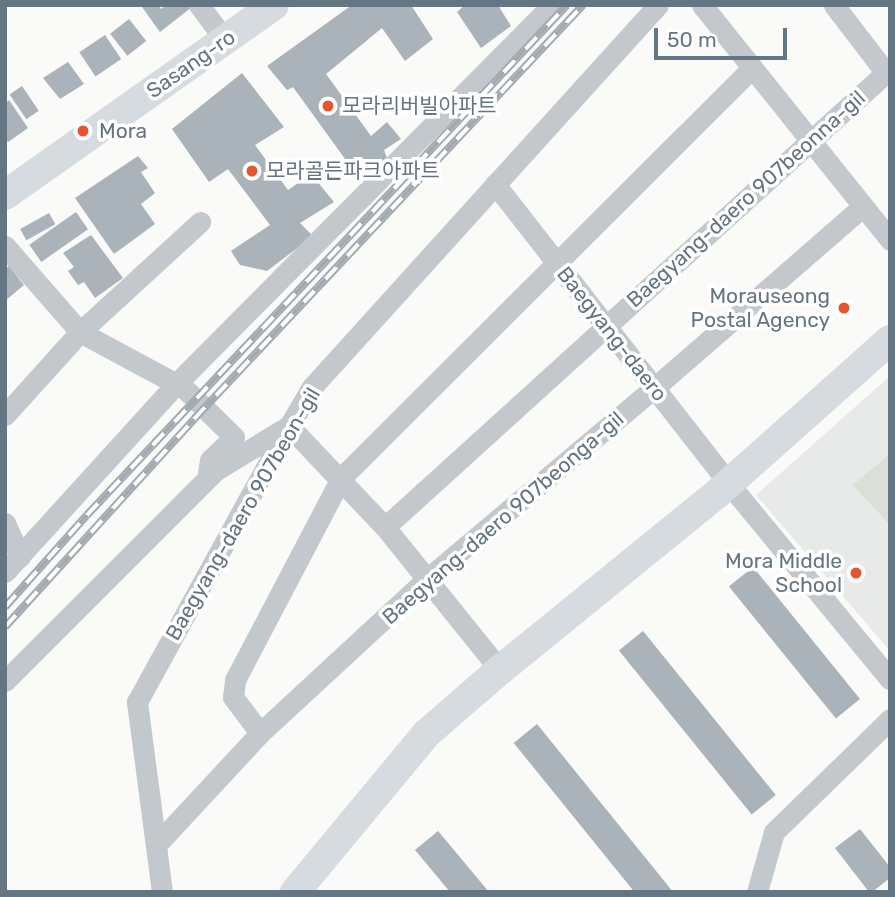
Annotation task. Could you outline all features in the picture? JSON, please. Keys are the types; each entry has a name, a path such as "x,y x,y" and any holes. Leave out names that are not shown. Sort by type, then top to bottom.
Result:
{"main road":[{"name":"Sasang-ro","path":"5,195 274,5"},
{"path":"295,892 426,734 500,670 729,484 890,340"}],"street":[{"path":"199,5 225,40"},
{"path":"13,564 176,384 552,5"},
{"name":"Baegyang-daero 907beon-gil","path":"162,892 137,702 289,426 312,387 658,5"},
{"path":"702,5 890,240"},
{"path":"834,5 888,71"},
{"path":"260,733 233,697 234,680 341,478 752,68"},
{"name":"Baegyang-daero 907beonna-gil","path":"385,527 888,71"},
{"name":"Baegyang-daero","path":"495,184 729,484 890,679"},
{"name":"Baegyang-daero 907beonga-gil","path":"157,844 260,733 427,579 654,388 863,206"},
{"path":"5,415 80,332 200,222"},
{"path":"5,246 80,332 176,384 234,438 210,460 208,477"},
{"path":"5,681 208,477 289,426 385,527 500,670"},
{"path":"5,523 13,564"},
{"path":"757,892 774,832 890,719"}],"shaded area":[{"name":"Mora Middle School","path":"890,376 890,651 756,495"},
{"path":"890,454 890,525 853,485"}],"building":[{"path":"158,5 161,9 167,5 192,7 160,32 142,7"},
{"name":"모라리버빌아파트","path":"352,5 411,5 433,39 405,61 382,28 326,74 371,136 387,122 401,139 384,150 387,158 361,181 293,87 287,90 267,66"},
{"path":"465,5 498,5 511,26 481,48 457,12"},
{"path":"129,19 146,41 127,56 110,34"},
{"path":"105,35 121,59 96,76 79,52"},
{"path":"68,62 84,84 60,99 43,78"},
{"name":"모라골든파크아파트","path":"242,73 284,127 255,145 288,190 311,174 334,202 300,223 313,236 267,271 240,265 231,251 270,225 228,169 209,182 172,129"},
{"path":"22,86 39,111 26,119 10,94"},
{"path":"9,100 28,128 8,142 5,139 5,104"},
{"path":"138,156 148,168 141,172 155,193 141,204 155,224 114,254 75,198"},
{"path":"76,212 88,229 41,262 29,245"},
{"path":"49,213 55,224 26,240 20,229"},
{"path":"91,235 123,278 95,298 84,282 78,285 68,271 74,267 63,253"},
{"path":"9,266 24,285 5,301 5,269"},
{"path":"753,567 860,699 836,719 729,587"},
{"path":"643,631 776,795 752,814 619,651"},
{"path":"537,724 673,892 634,892 514,743"},
{"path":"860,829 890,867 890,878 872,892 869,892 835,848"},
{"path":"438,831 489,892 450,892 415,850"}],"railway":[{"path":"5,607 87,515 567,5"},
{"path":"5,627 194,419 583,5"}],"place":[{"name":"모라리버빌아파트","path":"328,106"},
{"name":"Mora","path":"83,131"},
{"name":"모라골든파크아파트","path":"252,171"},
{"name":"Morauseong Postal Agency","path":"844,308"},
{"name":"Mora Middle School","path":"856,573"}]}
